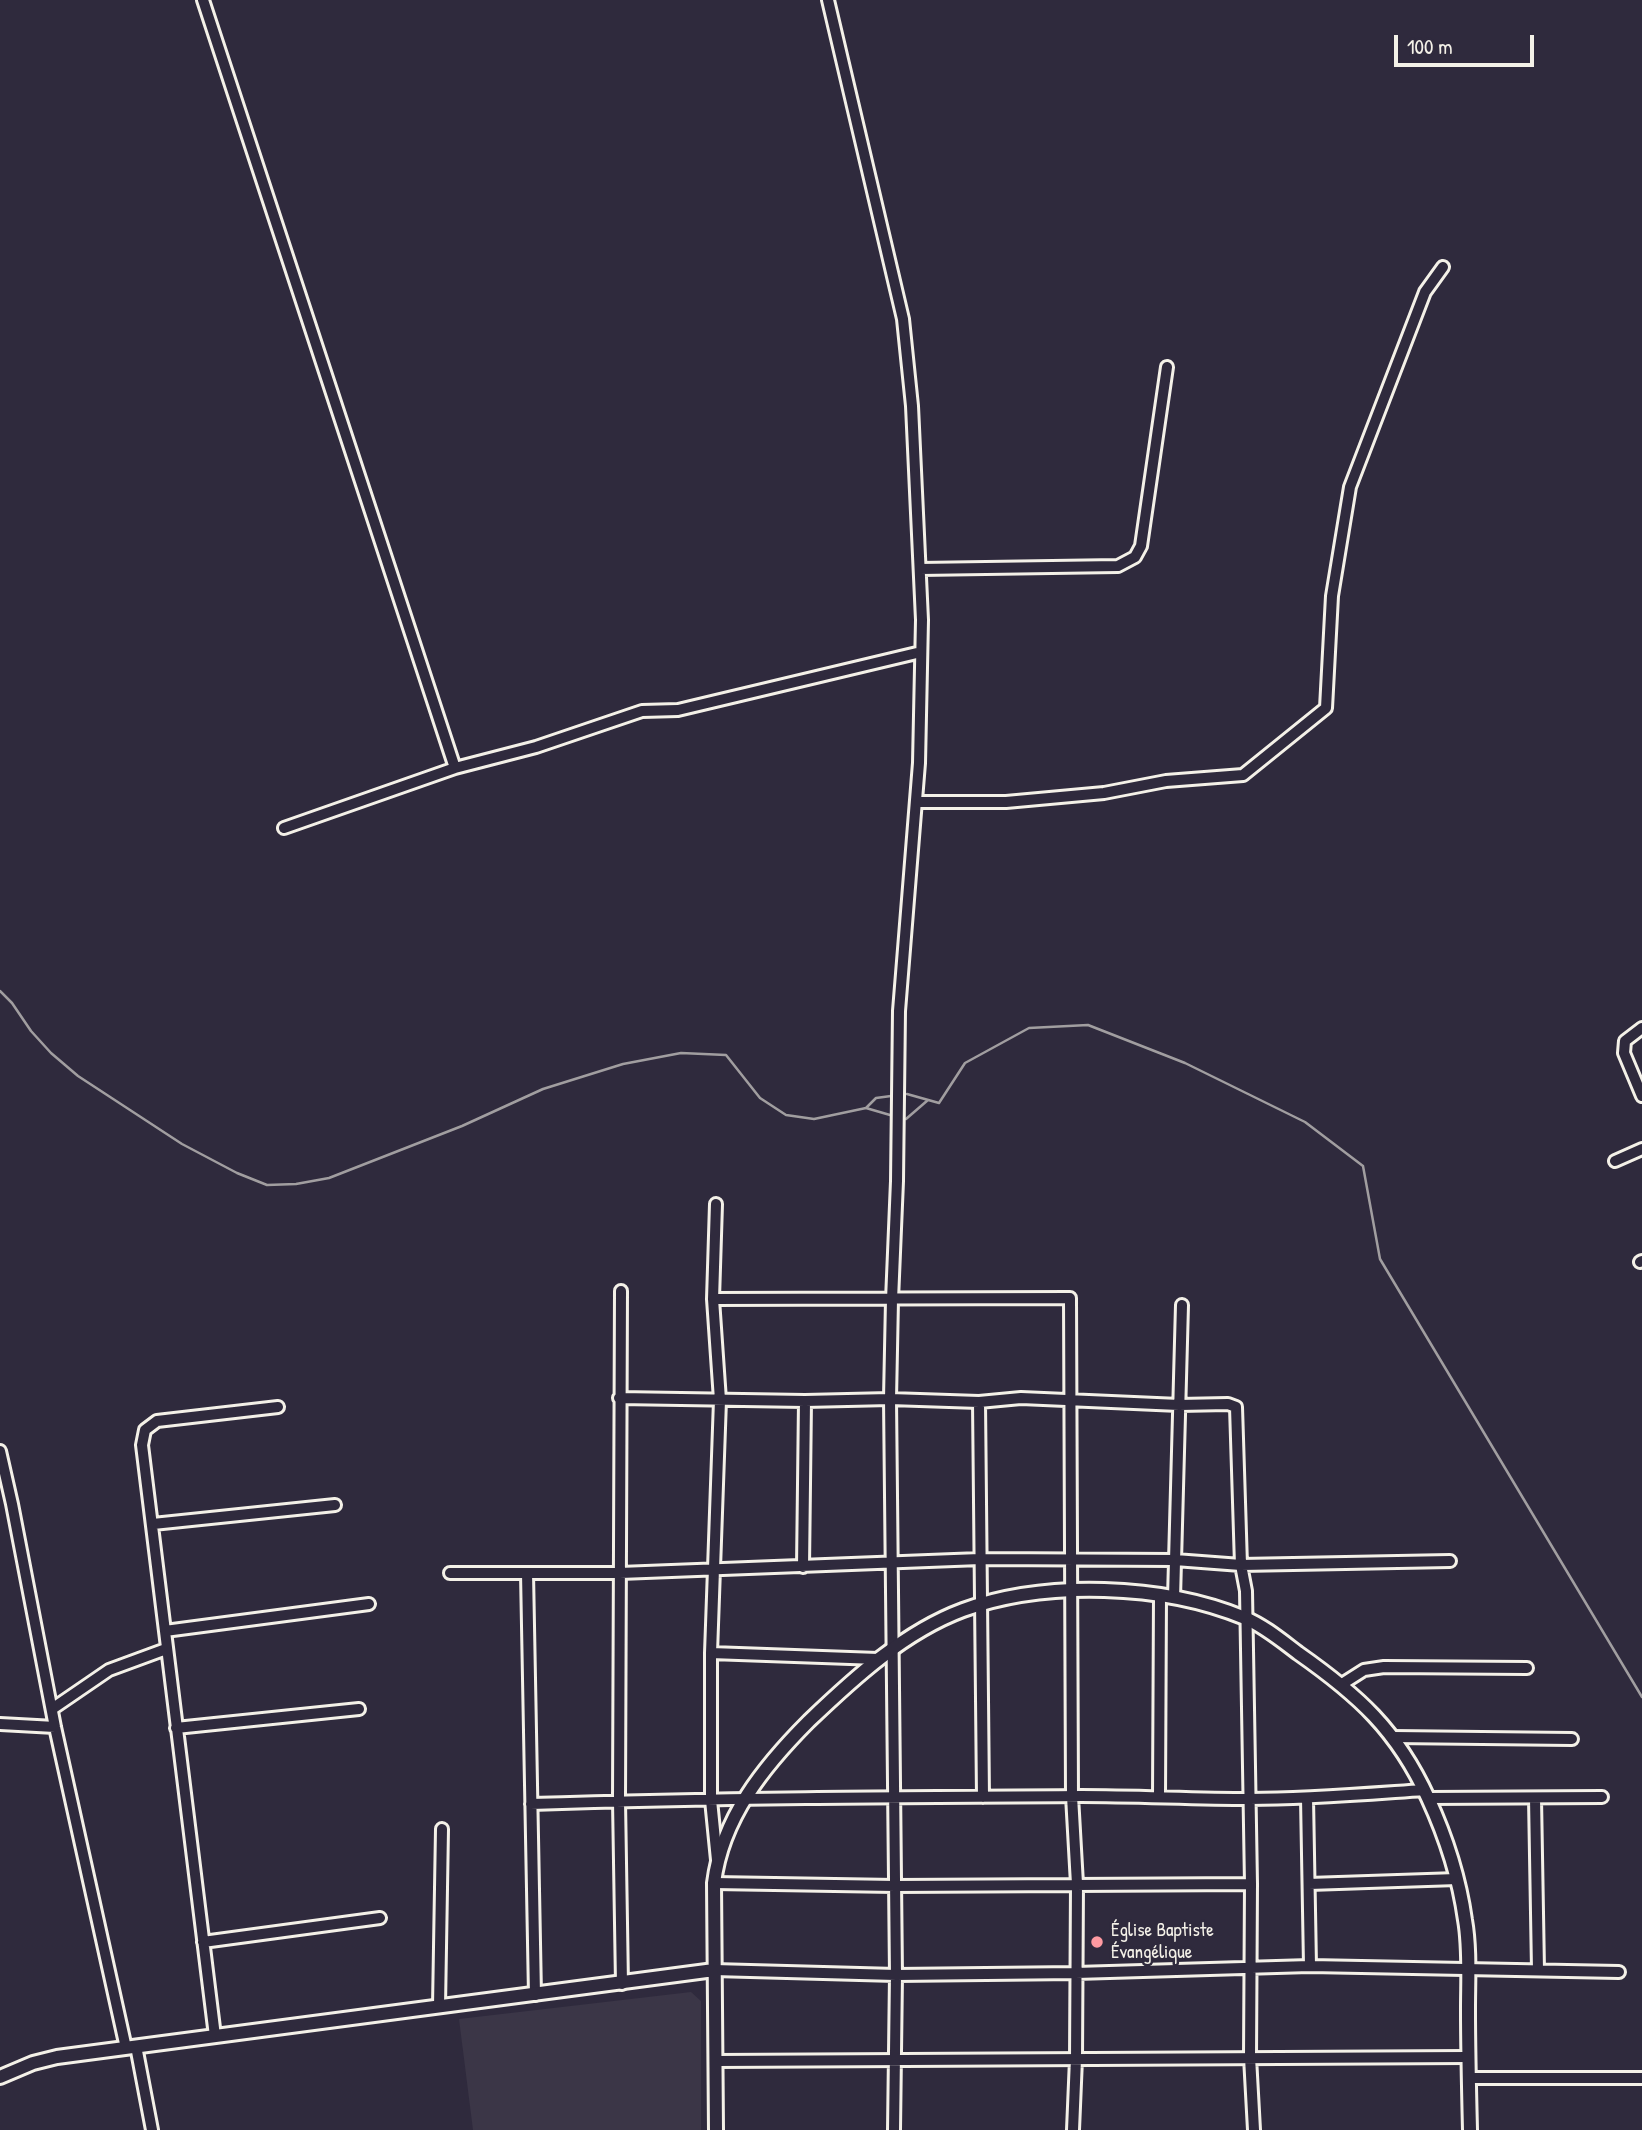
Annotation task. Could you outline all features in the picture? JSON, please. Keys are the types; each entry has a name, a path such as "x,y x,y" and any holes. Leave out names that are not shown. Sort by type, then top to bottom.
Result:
{"street":[{"path":"203,0 455,768"},
{"path":"828,0 903,319 912,406 920,569 921,652 916,802 900,1011 890,1399 896,1975 894,2130"},
{"path":"916,802 1006,802 1104,793 1166,781 1243,775 1326,708 1332,596 1350,487 1424,292 1443,267"},
{"path":"920,569 1118,566 1135,557 1141,546 1167,367"},
{"path":"284,828 455,768 536,747 642,711 678,710 921,652"},
{"path":"1642,1028 1625,1041 1624,1053 1642,1096"},
{"path":"1615,1161 1642,1149"},
{"path":"716,1204 713,1299 720,1400 711,1653 711,1800 717,1860"},
{"path":"621,1291 619,1801 622,1984"},
{"path":"713,1299 1070,1298 1072,1796 1077,1884 1073,2130"},
{"path":"1174,1598 1182,1305"},
{"path":"620,1398 979,1402 1021,1398 1179,1405 1228,1404 1236,1407 1241,1565 1247,1619 1251,1884 1250,2057 1254,2130"},
{"path":"803,1567 806,1401"},
{"path":"979,1402 983,1797"},
{"path":"215,2036 142,1445 145,1430 157,1422 278,1407"},
{"path":"0,1451 55,1727 152,2130"},
{"path":"0,1504 12,1504"},
{"path":"153,1524 335,1505"},
{"path":"450,1573 620,1573 980,1559 1175,1560 1241,1565 1450,1561"},
{"path":"527,1573 535,1995"},
{"path":"716,2130 714,1883 717,1860 725,1836 764,1771 797,1734 878,1659 942,1619 980,1605 1021,1595 1097,1589 1174,1598 1247,1619 1342,1684 1375,1715 1393,1737 1426,1794 1453,1860 1466,1923 1470,2130"},
{"path":"1158,1796 1160,1596"},
{"path":"165,1631 369,1604"},
{"path":"52,1709 109,1670 166,1649"},
{"path":"711,1653 878,1659"},
{"path":"1342,1684 1364,1670 1384,1667 1527,1668"},
{"path":"176,1728 359,1709"},
{"path":"0,1724 55,1727"},
{"path":"1393,1737 1572,1739"},
{"path":"530,1804 1072,1796 1249,1799 1426,1794 1535,1798 1602,1797"},
{"path":"1307,1798 1310,1966"},
{"path":"1535,1798 1538,1970"},
{"path":"439,2006 442,1829"},
{"path":"1309,1884 1457,1879"},
{"path":"714,1883 895,1886 1251,1884"},
{"path":"203,1942 380,1918"},
{"path":"0,2077 33,2063 57,2057 715,1970 896,1975 1310,1966 1619,1972"},
{"path":"716,2061 1468,2057"},
{"path":"1469,2078 1642,2078"}],"shaded area":[{"path":"691,1992 701,2001 701,2130 473,2130 459,2019"}],"waterway":[{"path":"0,991 51,1053 78,1076 182,1144 237,1173 267,1185 296,1184 329,1178 462,1126 543,1089 623,1064 681,1053 726,1055 760,1098 786,1115 814,1119 866,1108 876,1098 891,1096"},
{"path":"907,1094 939,1103 965,1063 1029,1028 1088,1025 1185,1063 1305,1122 1363,1166 1380,1259 1642,1697"},
{"path":"906,1119 928,1100"},
{"path":"866,1108 890,1115"}],"place":[{"name":"Église Baptiste Évangélique","path":"1097,1942"}]}
